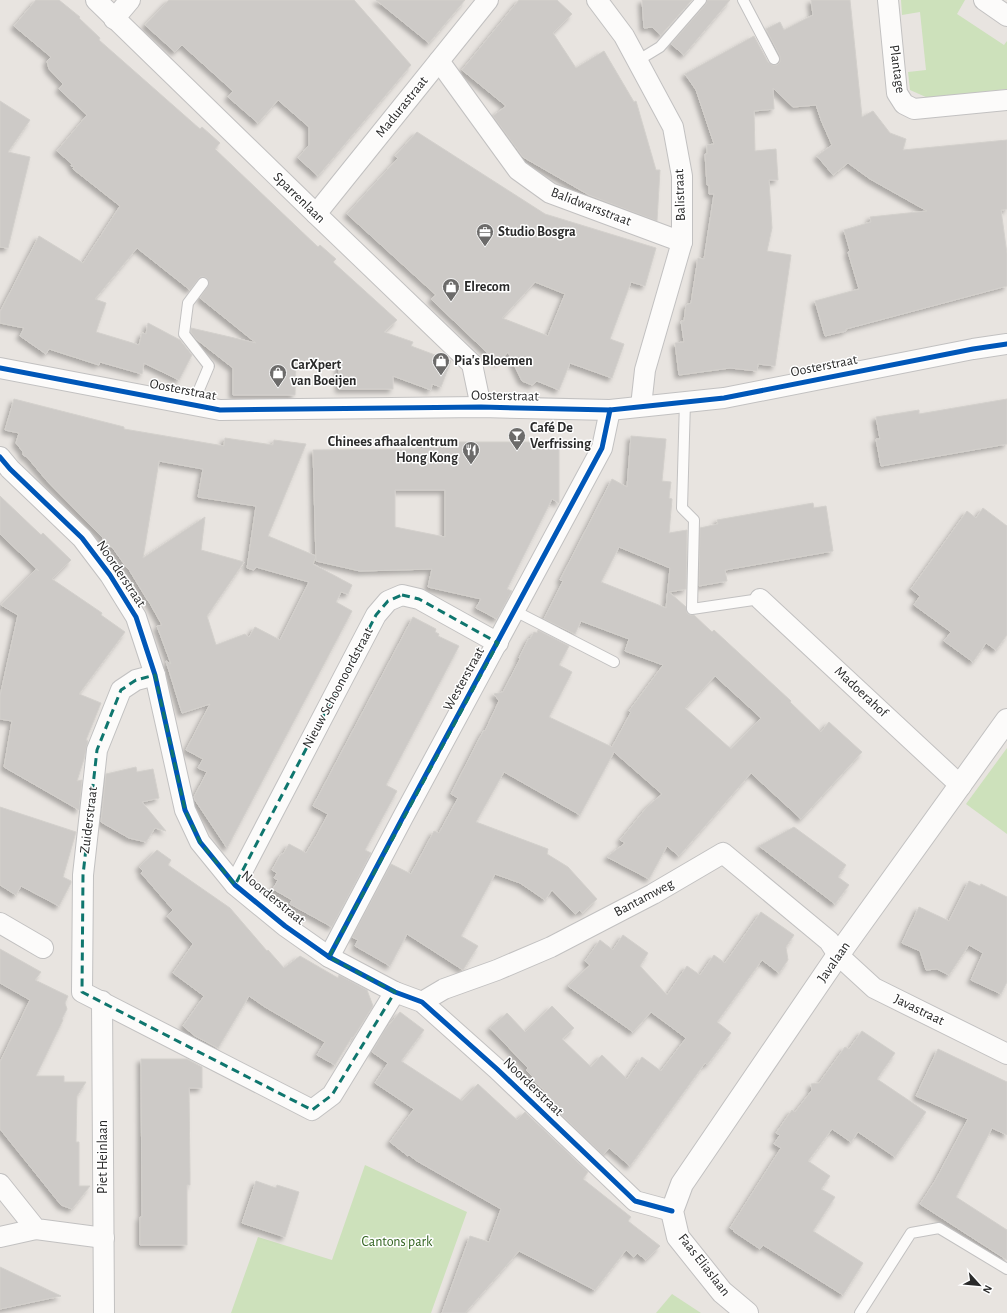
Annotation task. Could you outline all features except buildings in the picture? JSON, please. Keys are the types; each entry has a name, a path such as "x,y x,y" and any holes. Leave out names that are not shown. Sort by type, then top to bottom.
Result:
{"main road":[{"name":"Javalaan","path":"672,1211 682,1184 838,955 1007,720"},
{"name":"Faas Eliaslaan","path":"672,1211 678,1238 722,1292 747,1313"}],"street":[{"name":"Sparrenlaan","path":"96,0 472,364 481,407"},
{"path":"114,19 130,0"},
{"name":"Madurastraat","path":"316,214 488,0"},
{"name":"Balistraat","path":"597,0 624,36 673,127 682,176 682,242 645,370 641,406"},
{"name":"Plantage","path":"888,0 898,93 904,104 914,109 1007,100"},
{"path":"984,0 1007,16"},
{"name":"Balidwarsstraat","path":"439,61 518,170 550,192 682,242"},
{"name":"Oosterstraat","path":"0,368 220,410 481,407 610,410 724,398 1007,344"},
{"name":"Westerstraat","path":"329,957 403,816 498,643 602,448 610,410"},
{"name":"Noorderstraat","path":"0,457 10,469 82,538 110,575 136,617 154,675 185,810 200,842 235,885 285,926 329,957 395,992 422,1002 497,1069 635,1201 672,1211"},
{"name":"Nieuw Schoonoordstraat","path":"235,885 376,615 388,602 402,595 419,598 498,643"},
{"name":"Madoerahof","path":"760,599 961,786"},
{"name":"Zuiderstraat","path":"102,1001 82,992 83,875 97,750 121,690 136,680 154,675"},
{"name":"Bantamweg","path":"422,1002 444,989 497,970 551,947 653,894 722,853 829,940 838,955"},
{"path":"0,923 43,948"},
{"name":"Javastraat","path":"838,955 874,988 1007,1054"},
{"path":"102,1001 312,1110 332,1096 395,992"},
{"name":"Piet Heinlaan","path":"102,1001 104,1313"},
{"path":"0,1184 36,1229"},
{"path":"0,1237 36,1229 104,1238"}],"lane":[{"path":"638,61 660,47 701,0"},
{"path":"743,0 774,59"},
{"path":"193,404 209,366 184,334 188,303 203,283"},
{"path":"685,401 682,508 694,520 692,609 760,599"},
{"path":"515,611 614,662"},
{"path":"860,1313 910,1233 939,1228 1007,1269"}],"highlighted area":[{"path":"402,595 419,599 498,643 329,957 395,992 332,1095 312,1110 82,992 83,875 97,750 121,690 136,680 155,675 185,810 200,842 235,885 376,615 388,601"}],"green space":[{"path":"901,0 965,0 957,14 1004,45 1007,41 1007,89 928,98 910,90 908,72 926,70 920,12 902,15"},
{"path":"1007,748 1007,834 966,804"},
{"name":"Cantons park","path":"365,1165 467,1212 431,1313 231,1313 258,1237 332,1260"},
{"path":"672,1294 701,1313 656,1313"}],"cycle path":[{"path":"0,368 220,410 481,407 610,410 724,398 973,349 1007,344"},
{"path":"329,957 602,448 610,410"},
{"path":"0,457 10,469 82,538 110,575 136,617 155,675 185,810 200,842 235,885 285,926 329,957 395,992 422,1002 497,1069 635,1201 672,1211"}],"place":[{"name":"Studio Bosgra","path":"485,247"},
{"name":"Elrecom","path":"451,302"},
{"name":"Pia's Bloemen","path":"441,376"},
{"name":"CarXpert van Boeijen","path":"278,388"},
{"name":"Café De Verfrissing","path":"517,451"},
{"name":"Chinees afhaalcentrum Hong Kong","path":"471,465"}]}
